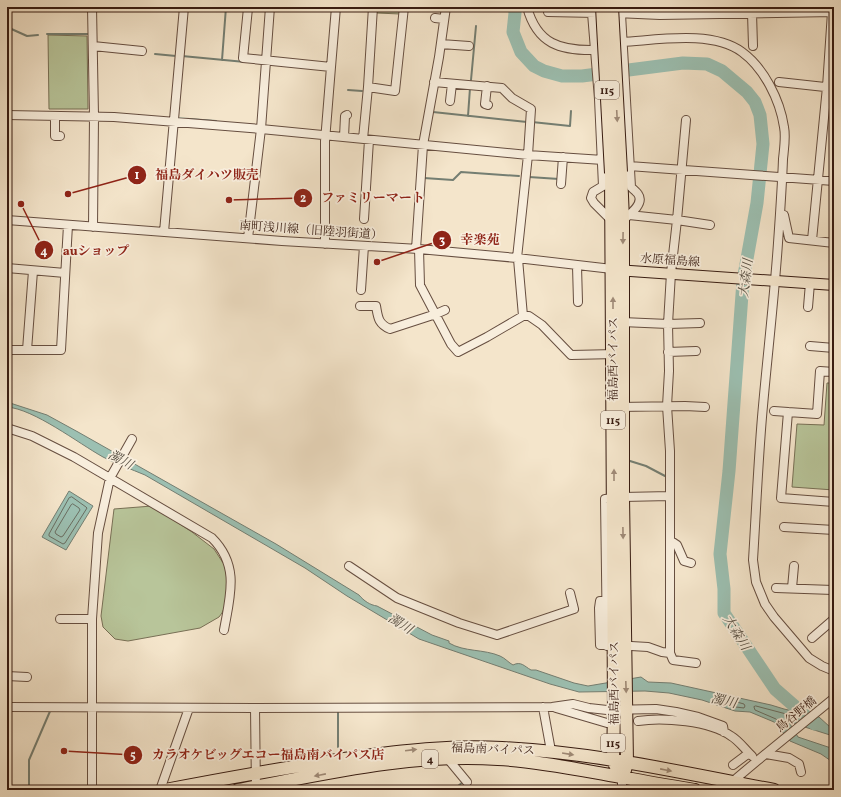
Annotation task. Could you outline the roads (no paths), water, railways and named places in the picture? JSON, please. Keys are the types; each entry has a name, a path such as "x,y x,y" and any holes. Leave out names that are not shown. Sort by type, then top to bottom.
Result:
{"highway":[{"name":"福島西バイパス","path":"597,11 621,170"},
{"name":"福島西バイパス","path":"616,11 622,219 617,270 619,668 614,708 613,761 622,778"},
{"name":"福島西バイパス","path":"617,270 622,322 617,354"},
{"name":"福島西バイパス","path":"619,668 627,708 627,762 622,778"},
{"name":"福島南バイパス","path":"165,790 296,766 422,749 484,747 551,751 627,762 774,790"},
{"name":"福島南バイパス","path":"238,790 256,788 364,767 418,760 479,758 547,764 695,790"}],"main road":[{"name":"水原福島線","path":"617,270 725,276 834,285"}],"street":[{"path":"92,7 94,116 93,227"},
{"path":"164,232 184,7"},
{"path":"248,238 261,129 270,7"},
{"path":"325,244 325,135 336,7"},
{"path":"364,219 372,7"},
{"path":"368,87 395,91 404,7"},
{"path":"446,7 423,145 418,249 420,285 451,344 458,352 487,338 523,316 529,316 542,325 571,355 617,354"},
{"path":"527,7 538,32 549,42 577,51 596,50"},
{"path":"248,8 243,58 266,59 331,67"},
{"path":"548,12 597,11 596,50 603,160 603,186 593,192 591,198 594,203 622,219 677,220 710,226"},
{"path":"622,219 638,206 640,199 639,194 631,187 621,170 626,90 622,45 616,11 660,15 833,12 830,87 812,240"},
{"path":"752,13 752,46"},
{"path":"435,18 444,19"},
{"path":"622,45 694,38 715,40 727,44 746,56 756,65 770,88 781,115 785,128 780,177 780,214 772,280 753,560 756,582 765,604 809,658 834,671"},
{"path":"441,44 469,46"},
{"path":"93,46 142,50"},
{"path":"434,82 502,88 512,98 531,109 518,258 523,316"},
{"path":"779,82 830,87"},
{"path":"450,101 452,84"},
{"path":"487,86 485,104 488,105"},
{"path":"7,115 94,116 173,121 528,155 603,160"},
{"path":"344,137 345,116 347,115"},
{"path":"55,116 55,136 60,136"},
{"path":"686,120 671,273 668,324 667,406 670,451 670,653 674,660 696,663"},
{"path":"561,184 563,157"},
{"path":"621,170 682,169 834,181"},
{"path":"780,214 784,215 789,238 834,243"},
{"name":"南町浅川線（旧陸羽街道）","path":"7,220 325,244 418,249 518,258 617,270"},
{"path":"7,350 61,350 68,225"},
{"path":"361,290 364,246"},
{"path":"577,266 578,302"},
{"path":"7,268 65,274"},
{"path":"28,350 33,271"},
{"path":"808,307 810,283"},
{"path":"360,306 376,306 381,323 390,328 445,310"},
{"path":"622,322 668,324 700,323"},
{"path":"810,346 834,348"},
{"path":"668,352 696,351"},
{"path":"774,411 817,414 820,371 834,372"},
{"path":"618,407 705,407"},
{"path":"788,412 781,498 834,502"},
{"path":"7,428 32,436 111,475 212,538 218,544 229,564 231,572 231,590 224,630"},
{"path":"92,790 92,619 98,533 111,475 132,439"},
{"path":"608,646 605,499 618,497 670,496"},
{"path":"784,527 834,530"},
{"path":"670,541 677,545 684,561 691,563"},
{"path":"348,566 397,598 459,623 497,635 574,610 570,594"},
{"path":"792,588 794,566"},
{"path":"776,588 834,587"},
{"path":"60,619 92,619"},
{"path":"812,638 834,620"},
{"path":"631,646 648,647 670,653"},
{"path":"7,676 27,677"},
{"name":"鳥谷野橋","path":"719,790 732,782 834,698"},
{"path":"7,707 547,707 573,704 589,708 656,709 676,712 698,717 723,726 724,732"},
{"path":"547,707 607,723"},
{"path":"547,707 551,751"},
{"path":"160,790 190,708"},
{"path":"255,708 256,788"},
{"path":"638,721 666,719 707,726 732,736 757,761"},
{"path":"733,765 749,753"},
{"path":"766,754 789,758 799,764 801,772"},
{"path":"448,759 467,782"},
{"path":"622,778 622,790"}],"water":[{"name":"濁川","path":"7,402 47,415 276,544 359,595 372,605 377,606 432,635 449,641 449,643 455,646 494,654 502,657 513,665 520,664 531,670 536,670 574,683 588,686 641,677 648,682 671,683 819,717 834,729 834,738 830,735 789,722 798,737 834,749 834,763 821,754 790,741 774,722 750,712 735,711 702,700 669,693 645,691 579,692 550,684 419,639 347,596 305,568 145,475 103,457 43,420 18,409 7,407"},
{"path":"69,491 93,506 66,550 42,537"}],"waterway":[{"path":"222,60 226,7"},
{"name":"大森川","path":"514,7 515,13 513,32 521,52 534,66 544,71 562,76 582,76 683,63 707,64 722,71 747,92 755,102 760,115 763,144 757,203 743,281 729,471 720,554 724,589 724,613 775,689 815,724"},
{"path":"471,80 476,26"},
{"path":"7,27 27,36 38,35"},
{"path":"47,34 89,34"},
{"path":"155,54 176,56"},
{"path":"182,56 245,62"},
{"path":"468,116 470,88"},
{"path":"348,90 362,91"},
{"path":"532,122 570,126 571,111"},
{"path":"433,112 527,122"},
{"path":"176,118 216,121"},
{"path":"424,178 453,180 461,172 519,176"},
{"path":"529,177 559,179"},
{"path":"630,461 646,466 665,476"},
{"path":"29,790 29,760 51,709"},
{"path":"338,710 338,747"},
{"path":"453,790 463,782"}],"place":[{"name":"福島ダイハツ販売","path":"68,194"},
{"name":"ファミリーマート","path":"229,200"},
{"name":"auショップ","path":"21,204"},
{"name":"幸楽苑","path":"377,262"},
{"name":"カラオケビッグエコー福島南バイパス店","path":"64,751"}]}
